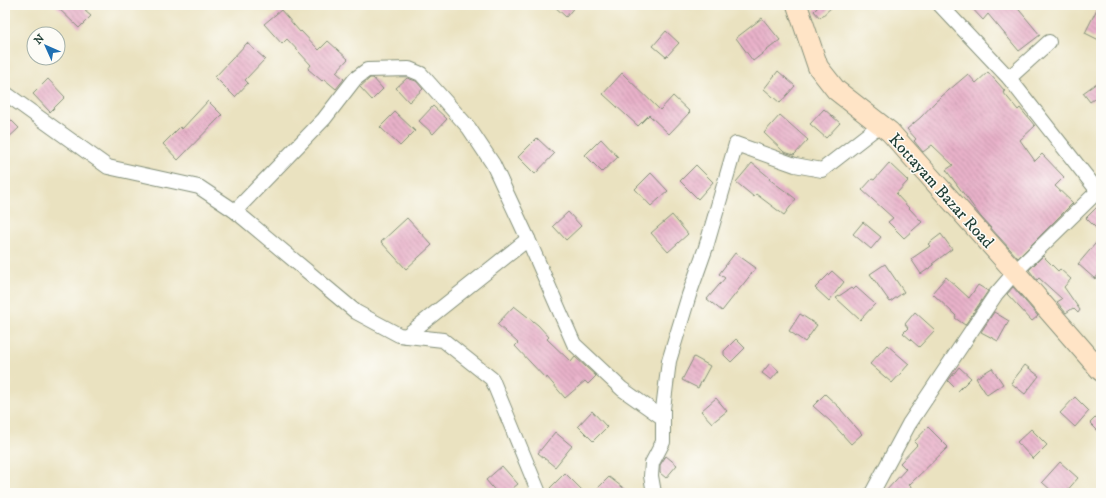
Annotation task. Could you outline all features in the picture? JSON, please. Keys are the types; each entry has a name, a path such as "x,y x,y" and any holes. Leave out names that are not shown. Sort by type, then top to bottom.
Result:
{"main road":[{"name":"Kottayam Bazar Road","path":"797,5 818,68 836,90 890,132 1016,272 1101,371"}],"street":[{"path":"872,493 909,424 996,294 1099,189 1008,78 940,5"},
{"path":"1008,78 1049,42"},
{"path":"235,211 324,119 355,79 367,70 409,70 422,74 469,128 492,164 528,239 574,344 622,389 663,418"},
{"path":"5,93 108,167 199,187 235,211 356,312 399,335 443,340 492,379 539,493"},
{"path":"654,493 651,476 652,463 663,442 663,409 669,361 706,247 736,144 795,165 822,170 880,125"},
{"path":"406,336 528,239"}],"building":[{"path":"55,5 93,5 85,11 91,16 79,28"},
{"path":"553,5 576,5 566,17"},
{"path":"820,5 834,5 820,18 814,11"},
{"path":"969,5 1015,5 1040,35 1019,51 988,14 983,20"},
{"path":"1099,5 1101,5 1101,41 1085,33"},
{"path":"281,10 300,32 301,31 319,50 328,41 348,59 336,72 344,79 336,89 324,79 322,81 308,69 311,65 287,39 282,44 264,24"},
{"path":"762,18 780,40 753,61 736,38"},
{"path":"666,31 679,43 666,57 653,46"},
{"path":"247,43 265,59 245,80 248,83 235,97 215,77"},
{"path":"778,71 795,86 780,103 764,89"},
{"path":"988,72 1005,91 1003,92 1018,110 1020,108 1035,126 1020,140 1035,161 1042,154 1064,177 1055,186 1073,203 1018,258 981,217 946,170 953,165 932,145 923,152 914,141 916,139 907,129 935,102 968,74 976,83"},
{"path":"622,73 660,110 673,96 690,112 669,134 649,115 638,126 603,94"},
{"path":"370,78 373,78 383,89 372,100 360,87"},
{"path":"407,78 416,81 423,89 409,102 396,88"},
{"path":"48,79 65,97 50,112 33,94"},
{"path":"1101,80 1101,94 1090,102 1083,93"},
{"path":"208,101 222,115 178,160 163,144 180,127 182,129"},
{"path":"433,106 447,119 433,134 419,121"},
{"path":"824,109 840,123 826,138 810,124"},
{"path":"395,112 415,131 400,146 380,127"},
{"path":"5,114 19,128 5,141"},
{"path":"780,115 808,140 794,155 784,152 764,133"},
{"path":"537,138 554,154 535,174 518,157"},
{"path":"601,139 618,157 602,172 585,155"},
{"path":"752,163 770,178 769,179 796,199 784,215 756,194 754,197 736,182"},
{"path":"889,163 908,181 896,194 922,222 904,238 888,222 893,218 862,190 872,179 874,180"},
{"path":"696,165 713,182 698,199 680,181"},
{"path":"651,173 668,191 651,206 635,189"},
{"path":"1101,203 1101,233 1086,218"},
{"path":"568,212 581,226 566,240 553,226"},
{"path":"672,215 688,234 668,252 651,233"},
{"path":"407,218 432,245 406,269 381,242"},
{"path":"863,222 881,237 871,249 853,234"},
{"path":"941,234 952,249 921,274 911,259 930,246 928,244"},
{"path":"1101,237 1101,271 1095,279 1078,264"},
{"path":"735,253 756,268 722,311 707,299 725,278 719,274"},
{"path":"1043,256 1058,271 1060,269 1071,279 1064,287 1080,310 1078,313 1073,308 1066,313 1057,302 1062,299 1039,278 1037,280 1029,270"},
{"path":"885,264 904,292 890,302 870,274"},
{"path":"832,271 844,282 829,301 815,288"},
{"path":"946,277 969,298 978,285 988,291 965,325 955,318 956,316 932,293"},
{"path":"856,287 875,304 860,320 836,298 851,288 853,290"},
{"path":"1013,287 1038,316 1032,321 1007,294"},
{"path":"514,306 538,325 549,337 547,339 571,362 575,357 596,376 588,384 585,381 565,398 547,377 546,379 515,346 518,343 497,324"},
{"path":"915,312 935,330 919,347 903,333 908,328 905,324"},
{"path":"994,312 1009,321 998,341 981,332"},
{"path":"800,314 817,325 805,342 789,331"},
{"path":"736,339 745,348 731,362 724,355 724,351"},
{"path":"887,345 909,364 892,383 870,364"},
{"path":"694,357 710,366 698,388 682,380"},
{"path":"770,363 779,371 771,380 762,373"},
{"path":"1025,365 1039,376 1025,394 1011,383"},
{"path":"959,367 971,378 958,391 948,381"},
{"path":"992,368 1003,384 987,395 976,378"},
{"path":"825,394 841,409 862,434 851,444 830,421 813,406"},
{"path":"1075,397 1089,411 1075,427 1060,413"},
{"path":"716,398 727,411 712,423 701,411"},
{"path":"592,411 607,427 593,441 578,426"},
{"path":"1101,412 1101,434 1090,423"},
{"path":"928,427 948,447 909,485 918,493 884,493 906,469 900,463 917,445 914,442"},
{"path":"1031,429 1047,445 1033,459 1017,442"},
{"path":"555,432 572,446 555,467 538,453"},
{"path":"666,456 677,465 666,478 660,473 660,465"},
{"path":"1060,462 1078,478 1065,493 1054,493 1042,482"},
{"path":"502,466 518,484 507,493 497,493 486,480"},
{"path":"565,473 585,493 555,493 550,488"},
{"path":"609,477 630,493 593,493"}]}
